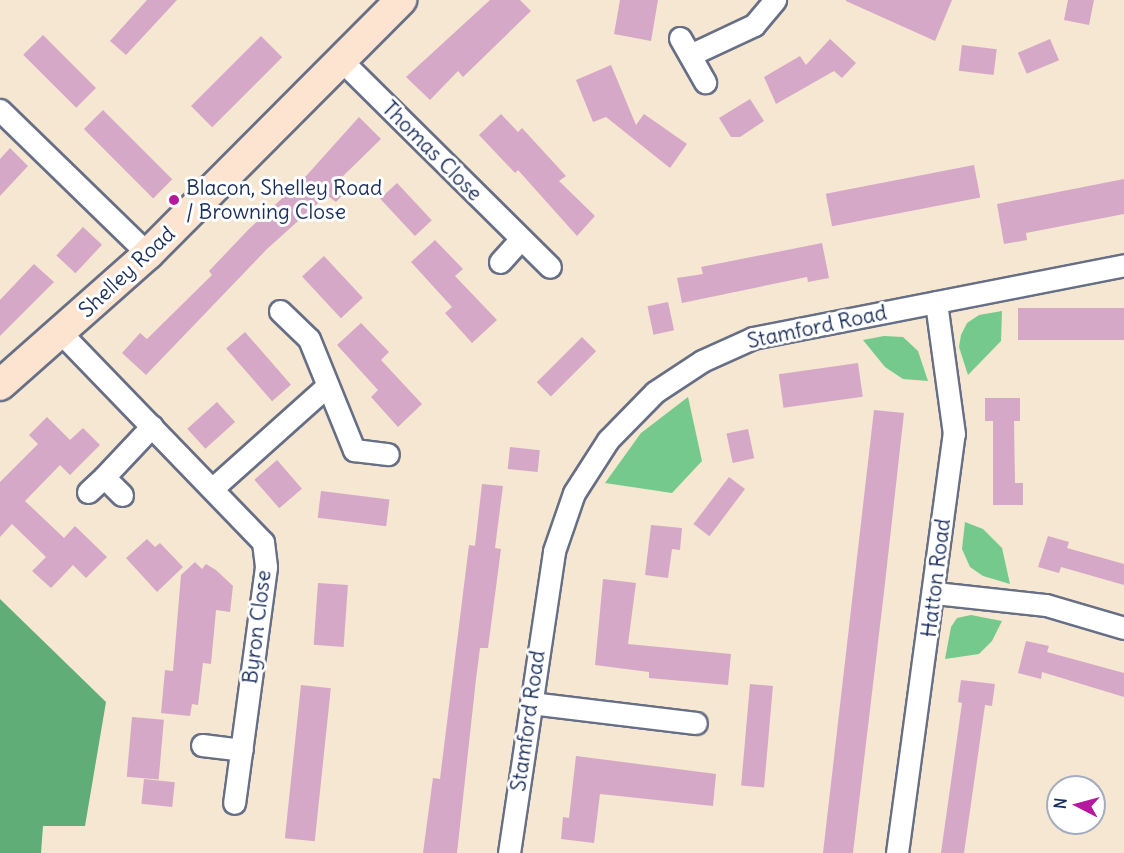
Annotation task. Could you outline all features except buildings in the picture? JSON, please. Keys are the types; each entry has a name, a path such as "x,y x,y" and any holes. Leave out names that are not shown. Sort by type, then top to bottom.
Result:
{"street":[{"name":"Shelley Road","path":"0,385 148,254 343,62 402,0"},
{"path":"705,82 685,47 754,25 775,0"},
{"name":"Thomas Close","path":"343,62 550,267"},
{"path":"0,110 148,254"},
{"path":"500,262 521,239"},
{"name":"Stamford Road","path":"509,853 554,550 574,494 608,440 655,392 702,361 753,338 1124,265"},
{"name":"Hatton Road","path":"897,853 935,593 954,434 936,302"},
{"path":"280,311 309,339 354,450 388,454"},
{"name":"Byron Close","path":"61,333 263,542 266,567 234,803"},
{"path":"213,488 327,386"},
{"path":"88,492 152,426"},
{"path":"104,477 122,495"},
{"path":"935,593 1046,606 1124,628"},
{"path":"531,703 696,723"},
{"path":"202,745 242,750"}],"green space":[{"path":"1002,311 1001,341 968,375 959,347 961,335 967,323 979,315"},
{"path":"884,336 903,337 918,351 928,381 903,379 885,367 863,340"},
{"path":"688,397 702,461 672,493 605,483 641,433"},
{"path":"965,522 983,529 1002,548 1010,584 983,576 970,567 962,549"},
{"path":"0,599 106,702 85,826 43,826 41,853 0,853"},
{"path":"971,615 1002,621 992,641 979,654 945,659 951,627 957,618"}],"place":[{"name":"Blacon, Shelley Road / Browning Close","path":"174,200"}]}
